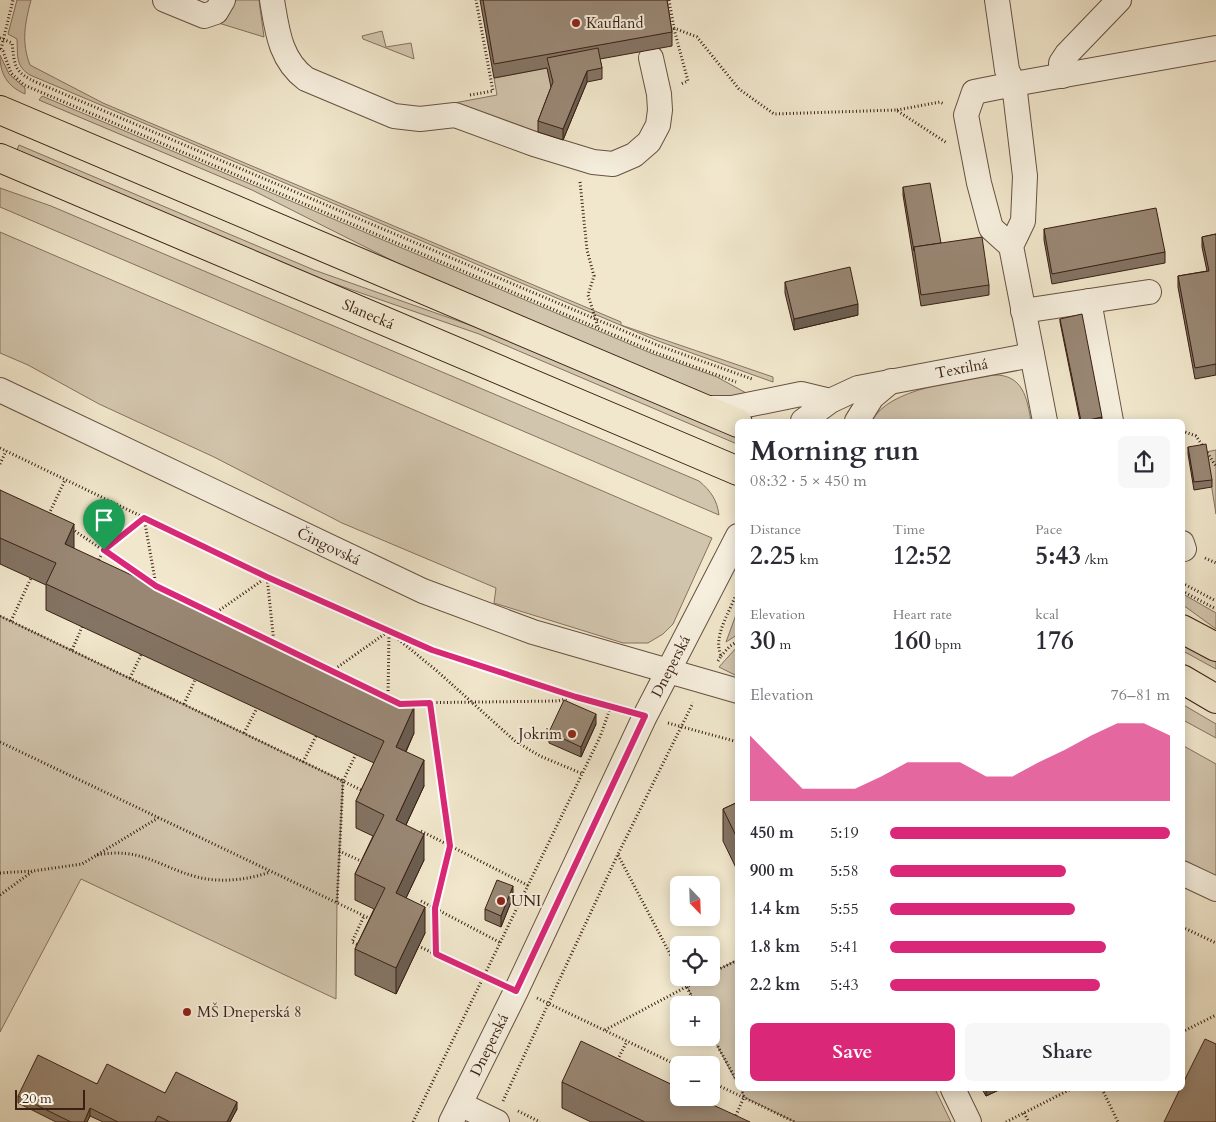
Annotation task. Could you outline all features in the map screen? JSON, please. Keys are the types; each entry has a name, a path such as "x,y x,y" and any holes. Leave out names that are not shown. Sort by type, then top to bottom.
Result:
{"main road":[{"path":"0,110 735,422"},
{"name":"Slanecká","path":"0,158 735,470"},
{"path":"1185,631 1216,647"},
{"path":"1185,682 1216,699"}],"street":[{"path":"165,0 204,16 216,12 223,0"},
{"path":"272,0 280,43 286,58 294,71 306,79 394,116 420,119 454,115 576,157 613,164 634,155 649,142 658,125 660,110 651,58"},
{"path":"997,0 1006,70 1014,84 1025,176 1023,221 1011,246 1045,419"},
{"path":"1062,76 1061,63 1067,54 1119,0"},
{"path":"1011,246 991,228 975,162 966,115 974,92 1216,48"},
{"path":"1023,311 1149,292"},
{"path":"1089,301 1111,419"},
{"name":"Textilná","path":"806,419 830,401 858,388 1032,355"},
{"path":"858,419 872,398 891,381"},
{"name":"Čingovská","path":"0,390 423,591 533,632 669,673 711,672 735,689"},
{"path":"702,408 732,408 801,394 830,401"},
{"name":"Dneperská","path":"455,1113 516,991 645,716 669,673 735,542"},
{"path":"1185,874 1216,889"},
{"path":"954,1091 969,1122"},
{"path":"455,1113 497,1122"}],"path":[{"path":"13,0 0,49 15,78 35,90 598,328 740,384"},
{"path":"466,96 493,91 476,0"},
{"path":"669,0 674,28 697,37 739,89 774,114 896,110 940,102 966,115"},
{"path":"2,38 12,43 13,61 20,74 38,83 657,345 754,380"},
{"path":"32,97 38,83"},
{"path":"896,110 975,162"},
{"path":"576,157 587,250 594,276 588,295 598,328"},
{"path":"1185,433 1196,436 1216,466"},
{"path":"0,448 267,577 432,650 576,697 735,741"},
{"path":"0,464 6,451"},
{"path":"49,514 65,480"},
{"path":"41,511 57,520"},
{"path":"97,563 104,550 144,518"},
{"path":"144,518 156,586"},
{"path":"64,525 156,586 223,618"},
{"path":"214,614 267,577"},
{"path":"267,577 274,643"},
{"path":"11,621 31,578"},
{"path":"1185,585 1216,601"},
{"path":"1185,593 1216,609"},
{"path":"721,656 718,644 720,634 735,599"},
{"path":"0,616 371,795"},
{"path":"72,650 82,627"},
{"path":"332,671 389,631"},
{"path":"388,698 389,631"},
{"path":"389,631 524,746 540,756 583,774"},
{"path":"266,639 282,647"},
{"path":"540,1122 502,1104 618,854 711,672 721,656 735,644"},
{"path":"130,678 141,655"},
{"path":"324,667 340,675"},
{"path":"184,704 195,680"},
{"path":"380,694 394,701"},
{"path":"400,704 558,701 576,697"},
{"path":"430,703 450,846 435,908 436,954"},
{"path":"413,1122 583,774 600,737 611,706"},
{"path":"244,733 257,708"},
{"path":"303,762 316,736"},
{"path":"0,742 380,924"},
{"path":"337,903 343,781 356,754"},
{"path":"0,874 82,864 158,818"},
{"path":"421,831 529,886"},
{"path":"339,851 372,866"},
{"path":"97,855 112,852 135,853 198,877 217,880 257,877 271,872"},
{"path":"618,854 670,954"},
{"path":"0,895 33,871"},
{"path":"421,901 501,943"},
{"path":"364,916 352,942 368,949"},
{"path":"1185,928 1216,943"},
{"path":"418,946 516,991 548,1003 670,1062"},
{"path":"720,969 735,961"},
{"path":"605,1030 687,986 692,996"},
{"path":"1185,1030 1216,1015"},
{"path":"615,1065 627,1041"},
{"path":"718,1046 735,1077"},
{"path":"720,1086 795,1122"},
{"path":"733,1122 744,1097 742,1091"},
{"path":"1006,1122 1067,1091"},
{"path":"1103,1091 1118,1122"},
{"path":"1024,1113 1029,1122"}],"shaded area":[{"path":"17,0 31,0 25,32 27,57 30,65 103,103 621,322 621,325 773,377 773,382 658,341 30,75 25,72 20,64 17,39 8,34"},
{"path":"234,0 259,0 264,37 212,21"},
{"path":"382,31 386,47 411,43 414,59 363,39 362,36"},
{"path":"0,55 9,74 25,88 25,94 6,79 1,68"},
{"path":"547,68 553,93 538,132 454,103 497,95 494,78"},
{"path":"42,96 653,354 717,377 748,394 730,398 705,395 413,271 252,190 39,100"},
{"path":"19,145 314,270 481,329 734,436 735,443 479,334 312,276 17,150"},
{"path":"0,188 51,206 699,481 713,496 719,515 0,207"},
{"path":"0,232 712,538 673,624 663,634 648,643 623,643 494,603 496,588 342,523 214,457 99,404 28,365 0,353"},
{"path":"993,375 1011,379 1022,389 1028,404 1031,419 873,419 880,410 893,401 944,383"},
{"path":"1216,450 1216,514 1206,452"},
{"path":"1185,595 1216,613 1216,629 1185,606"},
{"path":"0,616 343,781 337,903 336,999 81,879 0,1032"},
{"path":"735,617 735,636 726,642"},
{"path":"1185,646 1216,662 1216,669 1185,652"},
{"path":"735,649 735,675 719,667"},
{"path":"1185,706 1216,724 1216,738 1185,721"},
{"path":"1185,747 1216,764 1216,877 1185,862"},
{"path":"735,961 735,1079 717,1046 720,1046 720,996 692,996 687,986 720,986 720,968"},
{"path":"742,1091 936,1091 951,1122 795,1122 744,1097"}],"building":[{"name":"Kaufland","path":"483,0 667,0 672,32 494,64"},
{"path":"598,48 602,68 587,71 563,129 538,121 553,82 547,58"},
{"path":"930,183 941,243 914,247 914,251 903,187"},
{"path":"1156,208 1165,252 1052,274 1044,229"},
{"path":"1216,234 1216,364 1195,368 1178,276 1209,271 1202,237"},
{"path":"982,237 989,285 921,295 914,247"},
{"path":"850,267 858,304 794,319 785,282"},
{"path":"1082,314 1102,417 1081,419 1060,319"},
{"path":"1206,444 1212,480 1194,482 1188,447"},
{"path":"0,490 74,524 65,544 414,707 396,747 424,760 396,820 424,834 396,893 425,907 396,968 355,949 385,888 355,874 384,815 356,801 384,741 46,584 56,563 0,538"},
{"path":"564,700 596,714 581,747 549,732"},
{"path":"735,803 735,834 723,809"},
{"path":"497,880 513,886 501,916 485,909"},
{"path":"1205,1039 1216,1044 1216,1122 1164,1122 1179,1091 1185,1091 1185,1079"},
{"path":"581,1041 670,1084 670,1106 715,1106 750,1122 645,1122 562,1082"},
{"path":"38,1055 97,1084 107,1064 165,1093 176,1072 237,1102 227,1122 170,1122 158,1116 155,1122 118,1122 90,1108 84,1122 71,1122 18,1096"}],"place":[{"name":"Kaufland","path":"576,23"},
{"name":"Jokrim","path":"572,734"},
{"name":"UNI","path":"501,901"},
{"name":"MŠ Dneperská 8","path":"187,1012"}],"route":[{"path":"144,518 267,577 432,650 576,697 645,716 516,991 436,954 435,908 450,846 430,703 400,704 156,586 104,550 144,518"}]}
